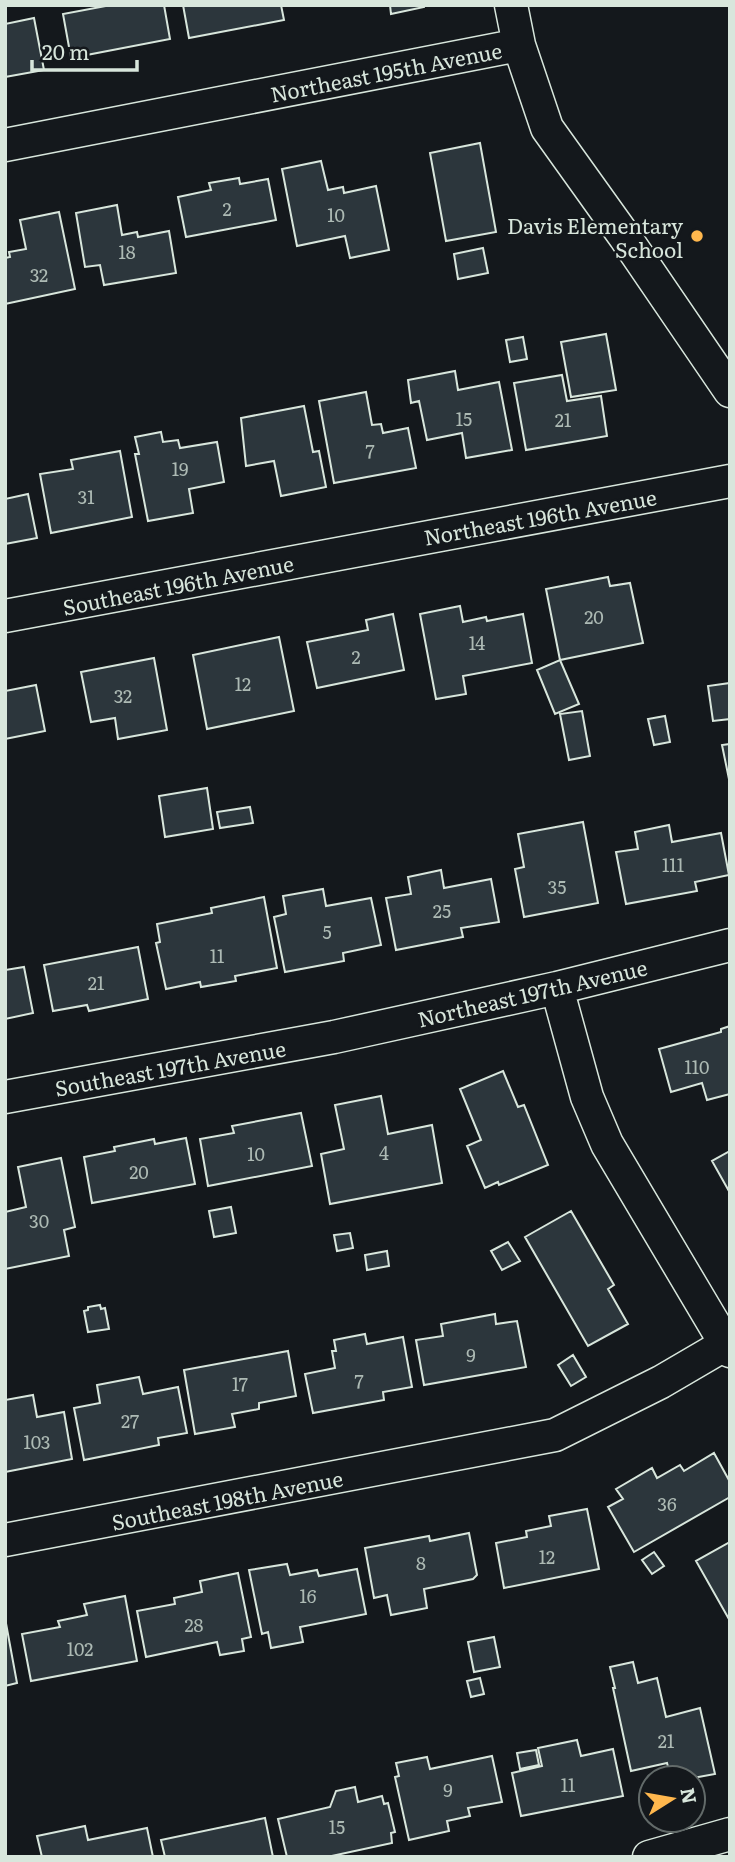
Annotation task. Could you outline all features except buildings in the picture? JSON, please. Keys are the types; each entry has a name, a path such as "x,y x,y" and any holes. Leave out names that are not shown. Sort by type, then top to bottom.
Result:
{"street":[{"path":"511,5 519,45 547,128 730,391"},
{"name":"Northeast 195th Avenue","path":"5,145 519,45"},
{"name":"Northeast 196th Avenue","path":"351,551 730,481"},
{"name":"Southeast 196th Avenue","path":"5,617 351,551"},
{"name":"Northeast 197th Avenue","path":"334,1037 557,988 730,945"},
{"path":"557,988 587,1097 607,1144 728,1347"},
{"name":"Southeast 197th Avenue","path":"5,1097 334,1037"},
{"name":"Southeast 198th Avenue","path":"5,1540 555,1435 728,1347"},
{"path":"649,1857 730,1834"}],"place":[{"name":"Davis Elementary School","path":"697,236"}]}
